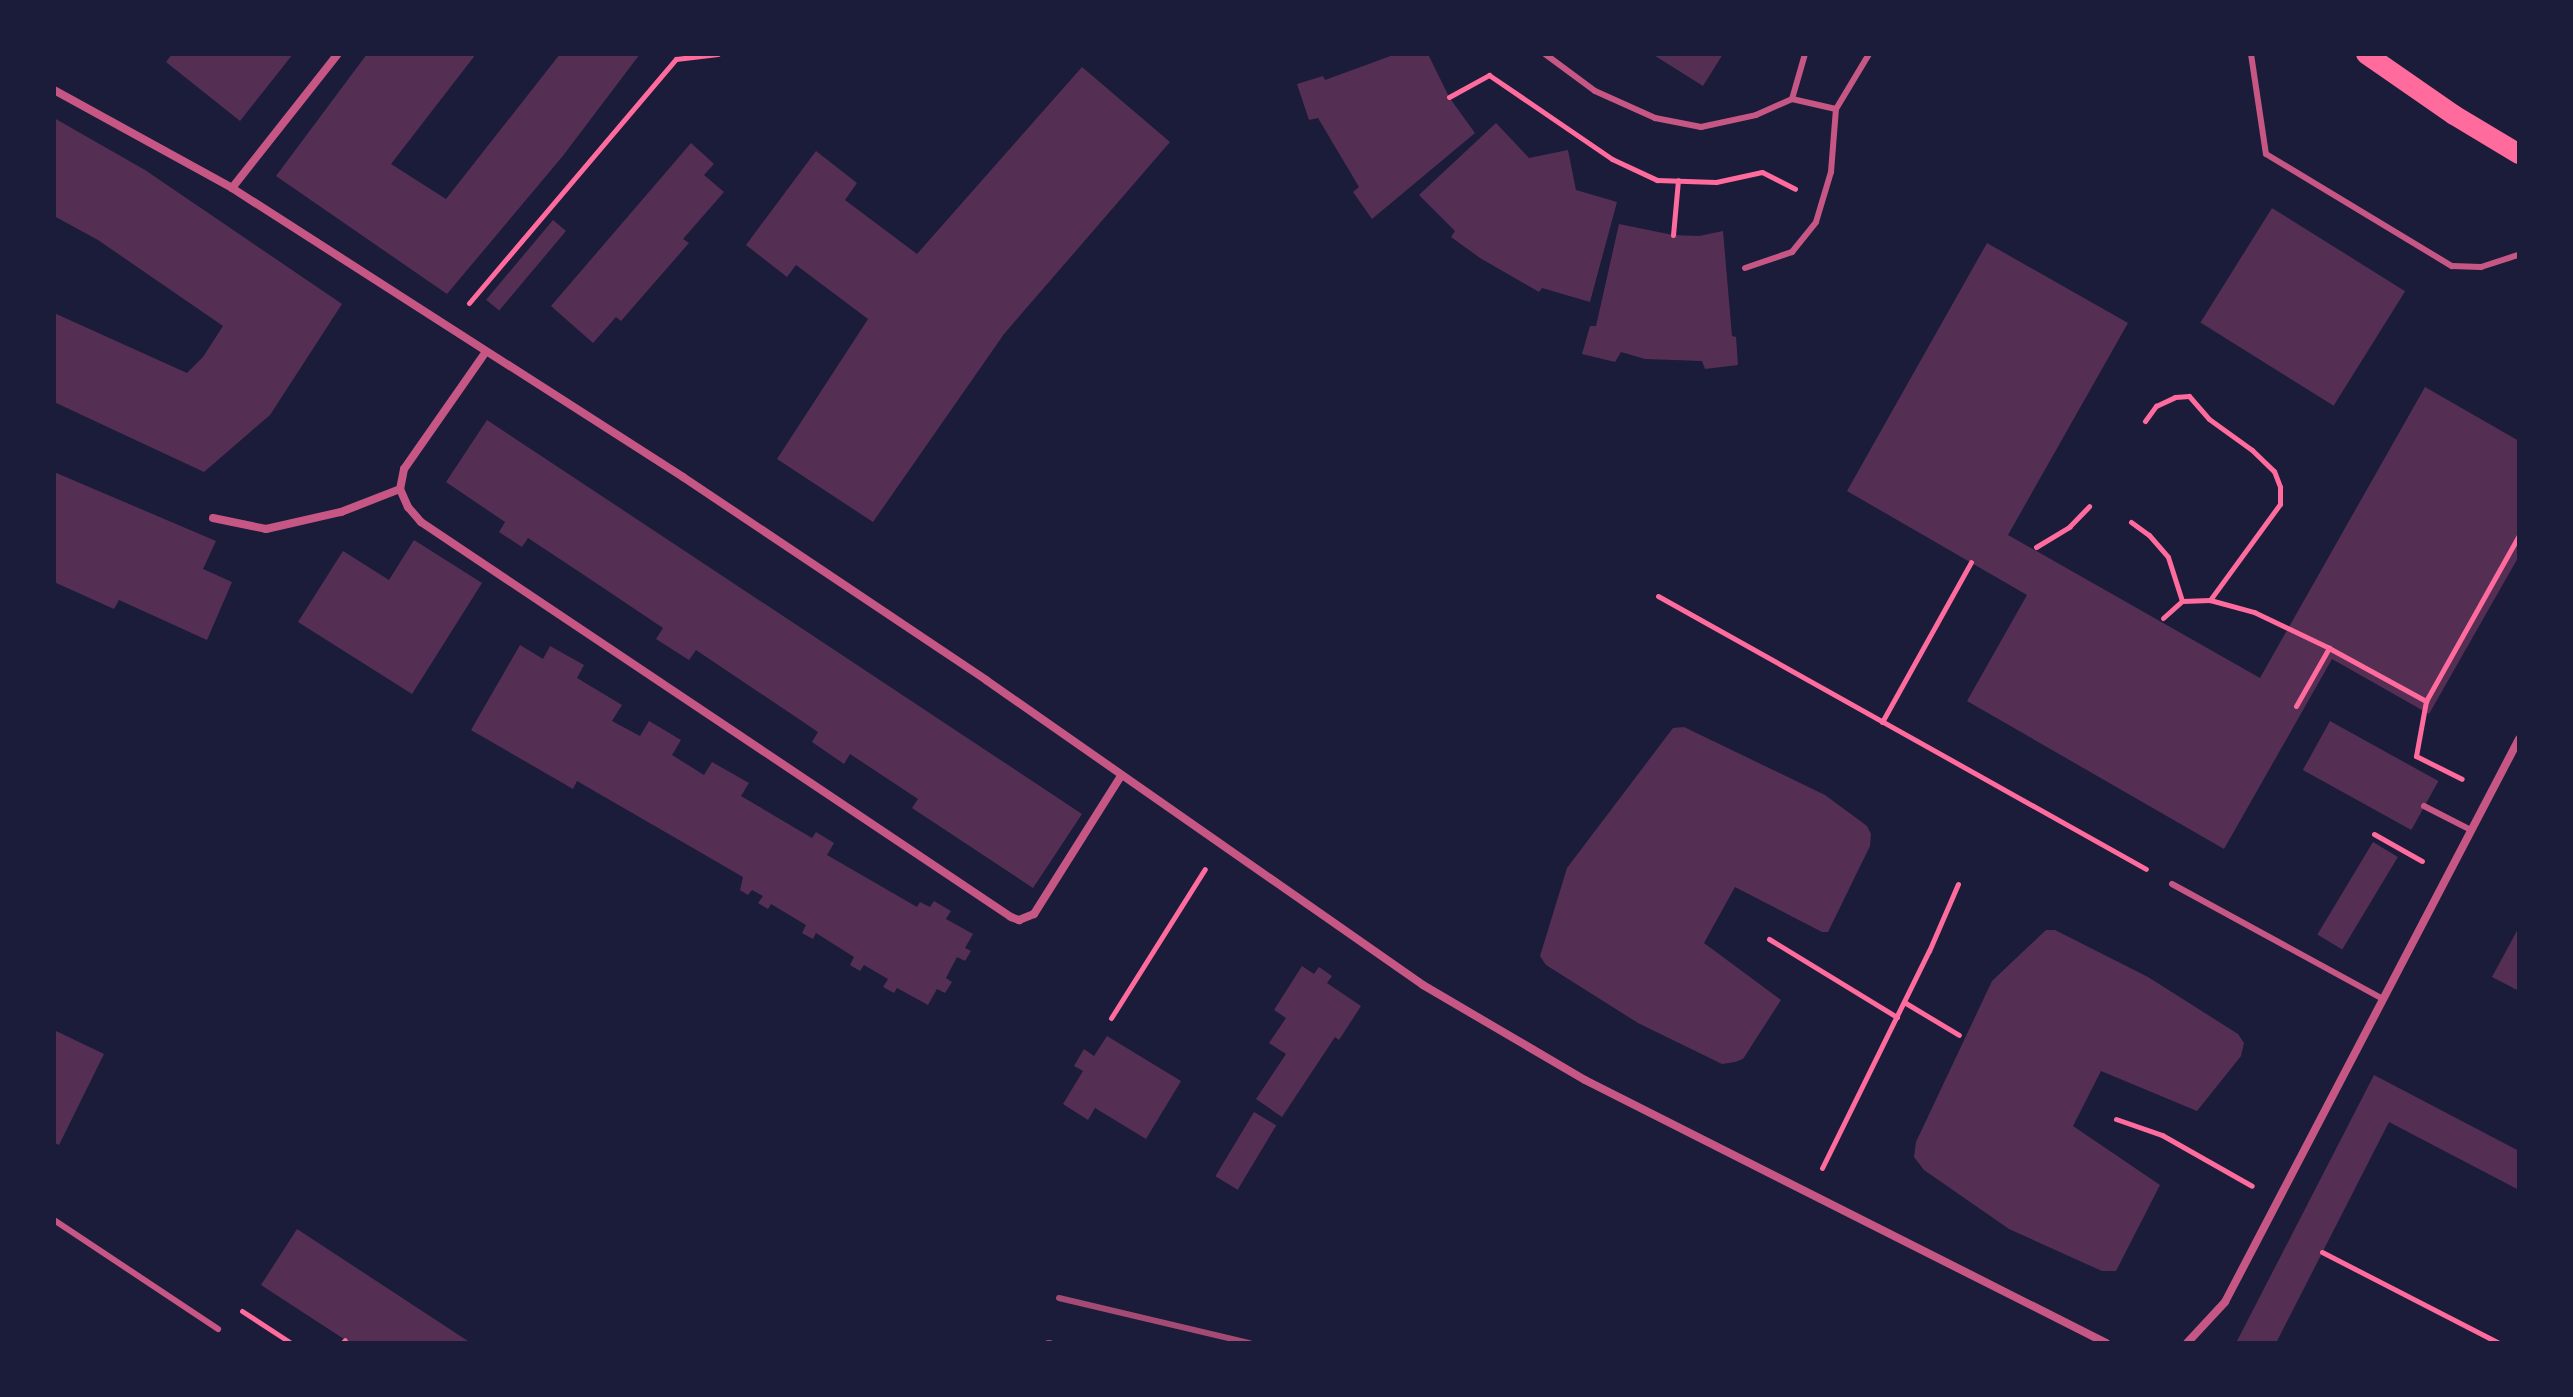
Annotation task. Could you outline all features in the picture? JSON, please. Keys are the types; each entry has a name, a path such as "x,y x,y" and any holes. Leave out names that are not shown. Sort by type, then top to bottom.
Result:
{"main road":[{"path":"2366,54 2454,115 2519,154"}],"street":[{"path":"232,188 338,54"},
{"path":"54,90 232,188 485,353 683,477 885,612 1423,985 1585,1080 2106,1343"},
{"path":"485,353 404,469 400,489 408,507 421,522 1011,917 1019,920 1034,914 1121,776"},
{"path":"213,518 266,529 341,512 400,489"},
{"path":"2187,1343 2225,1302 2519,739"}],"lane":[{"path":"1545,54 1607,96 1655,118 1701,127 1756,115 1792,99 1836,109"},
{"path":"1792,99 1805,54"},
{"path":"1745,268 1792,252 1816,222 1831,172 1836,109 1869,54"},
{"path":"2251,54 2266,154 2452,266 2481,267 2519,255"},
{"path":"2424,806 2471,830"},
{"path":"2172,884 2383,999"},
{"path":"54,1220 218,1329"}],"path":[{"path":"447,328 676,56 718,54"},
{"path":"1449,97 1489,75 1612,159 1657,180 1716,182 1762,172 1822,202"},
{"path":"1673,235 1678,180"},
{"path":"2145,421 2156,406 2175,397 2189,396 2209,419 2252,450 2274,471 2280,487 2280,504 2210,600"},
{"path":"2036,547 2069,527 2089,506"},
{"path":"2131,522 2149,535 2168,557 2182,601"},
{"path":"2491,793 2416,756 2426,701 2519,535"},
{"path":"1882,722 1971,562"},
{"path":"1658,596 2172,884"},
{"path":"2163,618 2182,601 2210,600 2254,612 2329,648 2426,701"},
{"path":"2296,706 2329,648"},
{"path":"2374,834 2447,875"},
{"path":"1111,1018 1221,845"},
{"path":"1810,1193 1897,1017 1958,884"},
{"path":"1769,939 1897,1017"},
{"path":"1904,1002 1959,1035"},
{"path":"2116,1119 2162,1135 2277,1200"},
{"path":"2322,1252 2499,1343"},
{"path":"218,1329 243,1311 291,1343"}],"building":[{"path":"172,54 293,54 240,121 166,62"},
{"path":"367,54 476,54 391,164 446,199 560,54 640,54 562,157 447,294 276,176"},
{"path":"1396,54 1428,54 1449,97 1475,133 1372,219 1353,192 1359,187 1318,118 1309,120 1297,84 1323,76 1325,80"},
{"path":"1652,54 1723,54 1703,86"},
{"path":"1082,67 1170,142 1004,334 873,522 777,459 868,319 796,265 787,277 746,245 816,151 857,183 845,200 917,254"},
{"path":"54,118 145,170 342,304 270,415 204,472 54,402 54,313 187,373 203,357 223,326 98,240 54,216"},
{"path":"1496,123 1529,158 1568,150 1576,190 1617,202 1590,302 1542,288 1539,292 1480,258 1451,237 1455,231 1419,195"},
{"path":"691,143 714,164 704,175 724,192 683,239 689,243 621,321 616,317 593,343 551,306"},
{"path":"2272,208 2405,291 2334,406 2200,322"},
{"path":"553,220 566,231 499,311 486,300"},
{"path":"1619,224 1673,235 1699,236 1723,231 1732,336 1736,337 1738,365 1705,369 1702,361 1645,359 1621,352 1615,362 1582,354 1590,326 1596,326"},
{"path":"1987,243 2128,323 2008,535 2260,678 2425,387 2519,441 2519,556 2429,714 2332,659 2224,849 1967,701 2027,595 1847,491"},
{"path":"487,420 1082,814 1033,888 912,808 918,799 850,754 844,764 812,742 818,732 696,650 689,660 656,639 663,628 587,577 528,538 522,547 499,532 505,522 446,482"},
{"path":"54,472 216,541 203,569 232,582 207,640 119,600 114,609 54,582"},
{"path":"414,540 482,583 412,694 298,622 343,551 389,580"},
{"path":"520,645 543,659 550,646 584,665 577,678 622,705 612,721 640,736 649,721 681,740 672,755 704,775 712,762 749,783 741,796 812,838 816,832 834,843 827,855 917,907 920,902 930,907 934,901 951,911 946,919 973,934 965,948 971,951 965,961 957,957 946,978 952,982 945,993 937,989 928,1005 897,988 894,993 883,987 888,979 864,965 860,971 850,965 854,957 816,933 813,939 802,933 806,925 771,904 768,909 758,903 763,896 752,890 748,895 740,890 743,877 577,781 573,789 471,730"},
{"path":"2330,721 2438,781 2411,830 2303,770"},
{"path":"1684,727 1825,795 1867,826 1871,834 1870,846 1828,932 1822,932 1735,887 1704,943 1781,1000 1743,1059 1722,1064 1638,1023 1546,965 1540,956 1567,868 1673,728"},
{"path":"2373,842 2398,857 2342,950 2317,935"},
{"path":"2519,927 2519,991 2492,977"},
{"path":"2046,930 2055,930 2148,977 2238,1034 2244,1043 2241,1056 2197,1111 2101,1071 2073,1126 2160,1185 2116,1271 2102,1271 2009,1229 1924,1170 1914,1157 1916,1142 1992,981"},
{"path":"1302,966 1314,974 1319,967 1332,976 1327,983 1361,1006 1339,1040 1335,1037 1282,1117 1256,1099 1286,1054 1269,1043 1286,1018 1274,1010"},
{"path":"54,1030 104,1054 59,1145 54,1143"},
{"path":"1107,1036 1181,1081 1146,1139 1095,1108 1088,1120 1063,1104 1083,1071 1074,1066 1084,1049 1094,1056"},
{"path":"2374,1075 2519,1151 2519,1190 2389,1122 2276,1343 2236,1343"},
{"path":"1254,1112 1276,1125 1238,1190 1215,1176"},
{"path":"297,1229 471,1343 350,1343 261,1285"}],"railway":[{"path":"1059,1298 1250,1343"}]}
